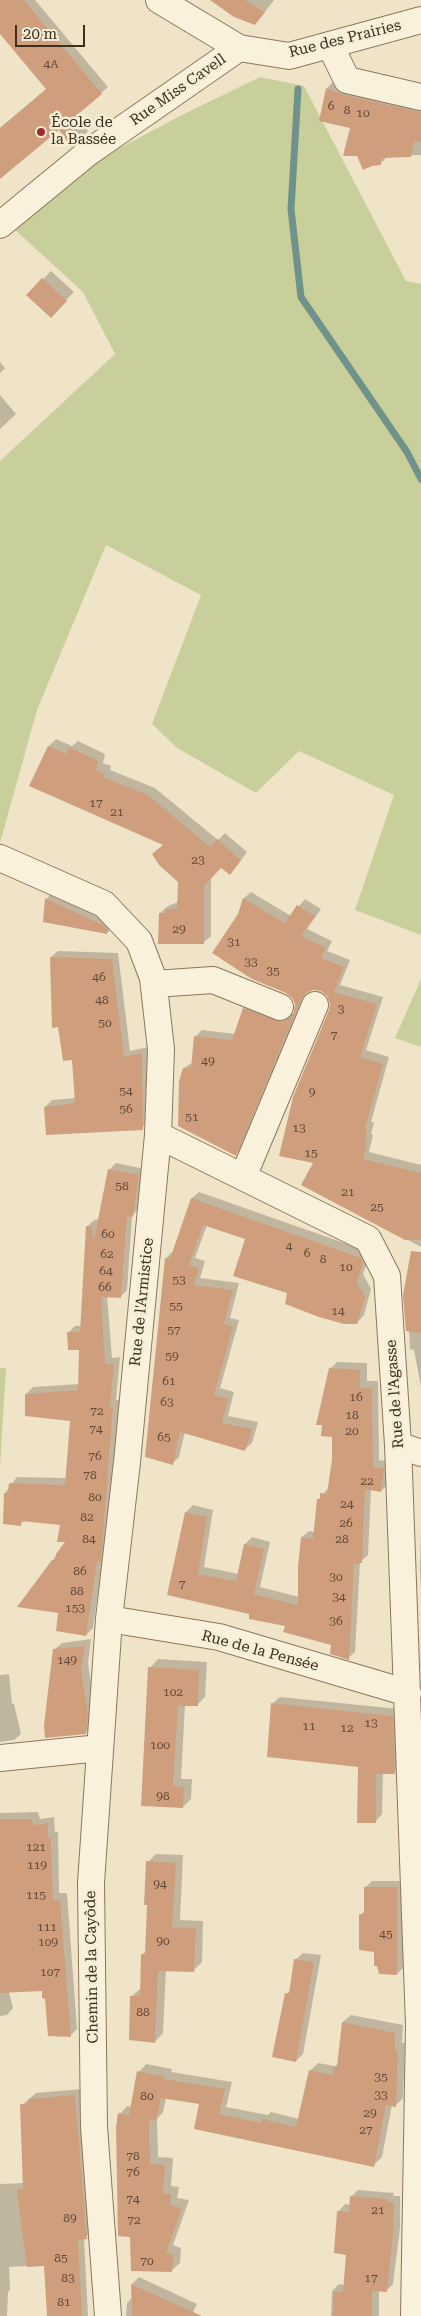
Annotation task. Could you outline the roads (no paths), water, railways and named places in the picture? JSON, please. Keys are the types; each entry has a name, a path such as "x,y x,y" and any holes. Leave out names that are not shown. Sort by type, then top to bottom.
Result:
{"street":[{"path":"159,0 238,48"},
{"name":"Rue des Prairies","path":"238,48 289,56 421,20"},
{"path":"330,45 347,80 421,97"},
{"name":"Rue Miss Cavell","path":"0,224 89,152 238,48"},
{"name":"Rue de l'Armistice","path":"0,858 104,904 139,941 154,984 162,1049 158,1135 127,1462 109,1619"},
{"path":"154,984 213,980 280,1007"},
{"path":"243,1177 316,1005"},
{"name":"Rue de l'Agasse","path":"158,1135 368,1239 387,1276 410,1449 408,1693 419,2025 414,2316"},
{"name":"Rue de la Pensée","path":"109,1619 219,1637 408,1693"},
{"name":"Chemin de la Cayôde","path":"108,2316 94,2127 91,1883 109,1619"},
{"path":"0,1758 100,1748"}],"waterway":[{"path":"298,89 291,209 301,297 407,452 421,479"}],"place":[{"name":"École de la Bassée","path":"41,132"}]}
